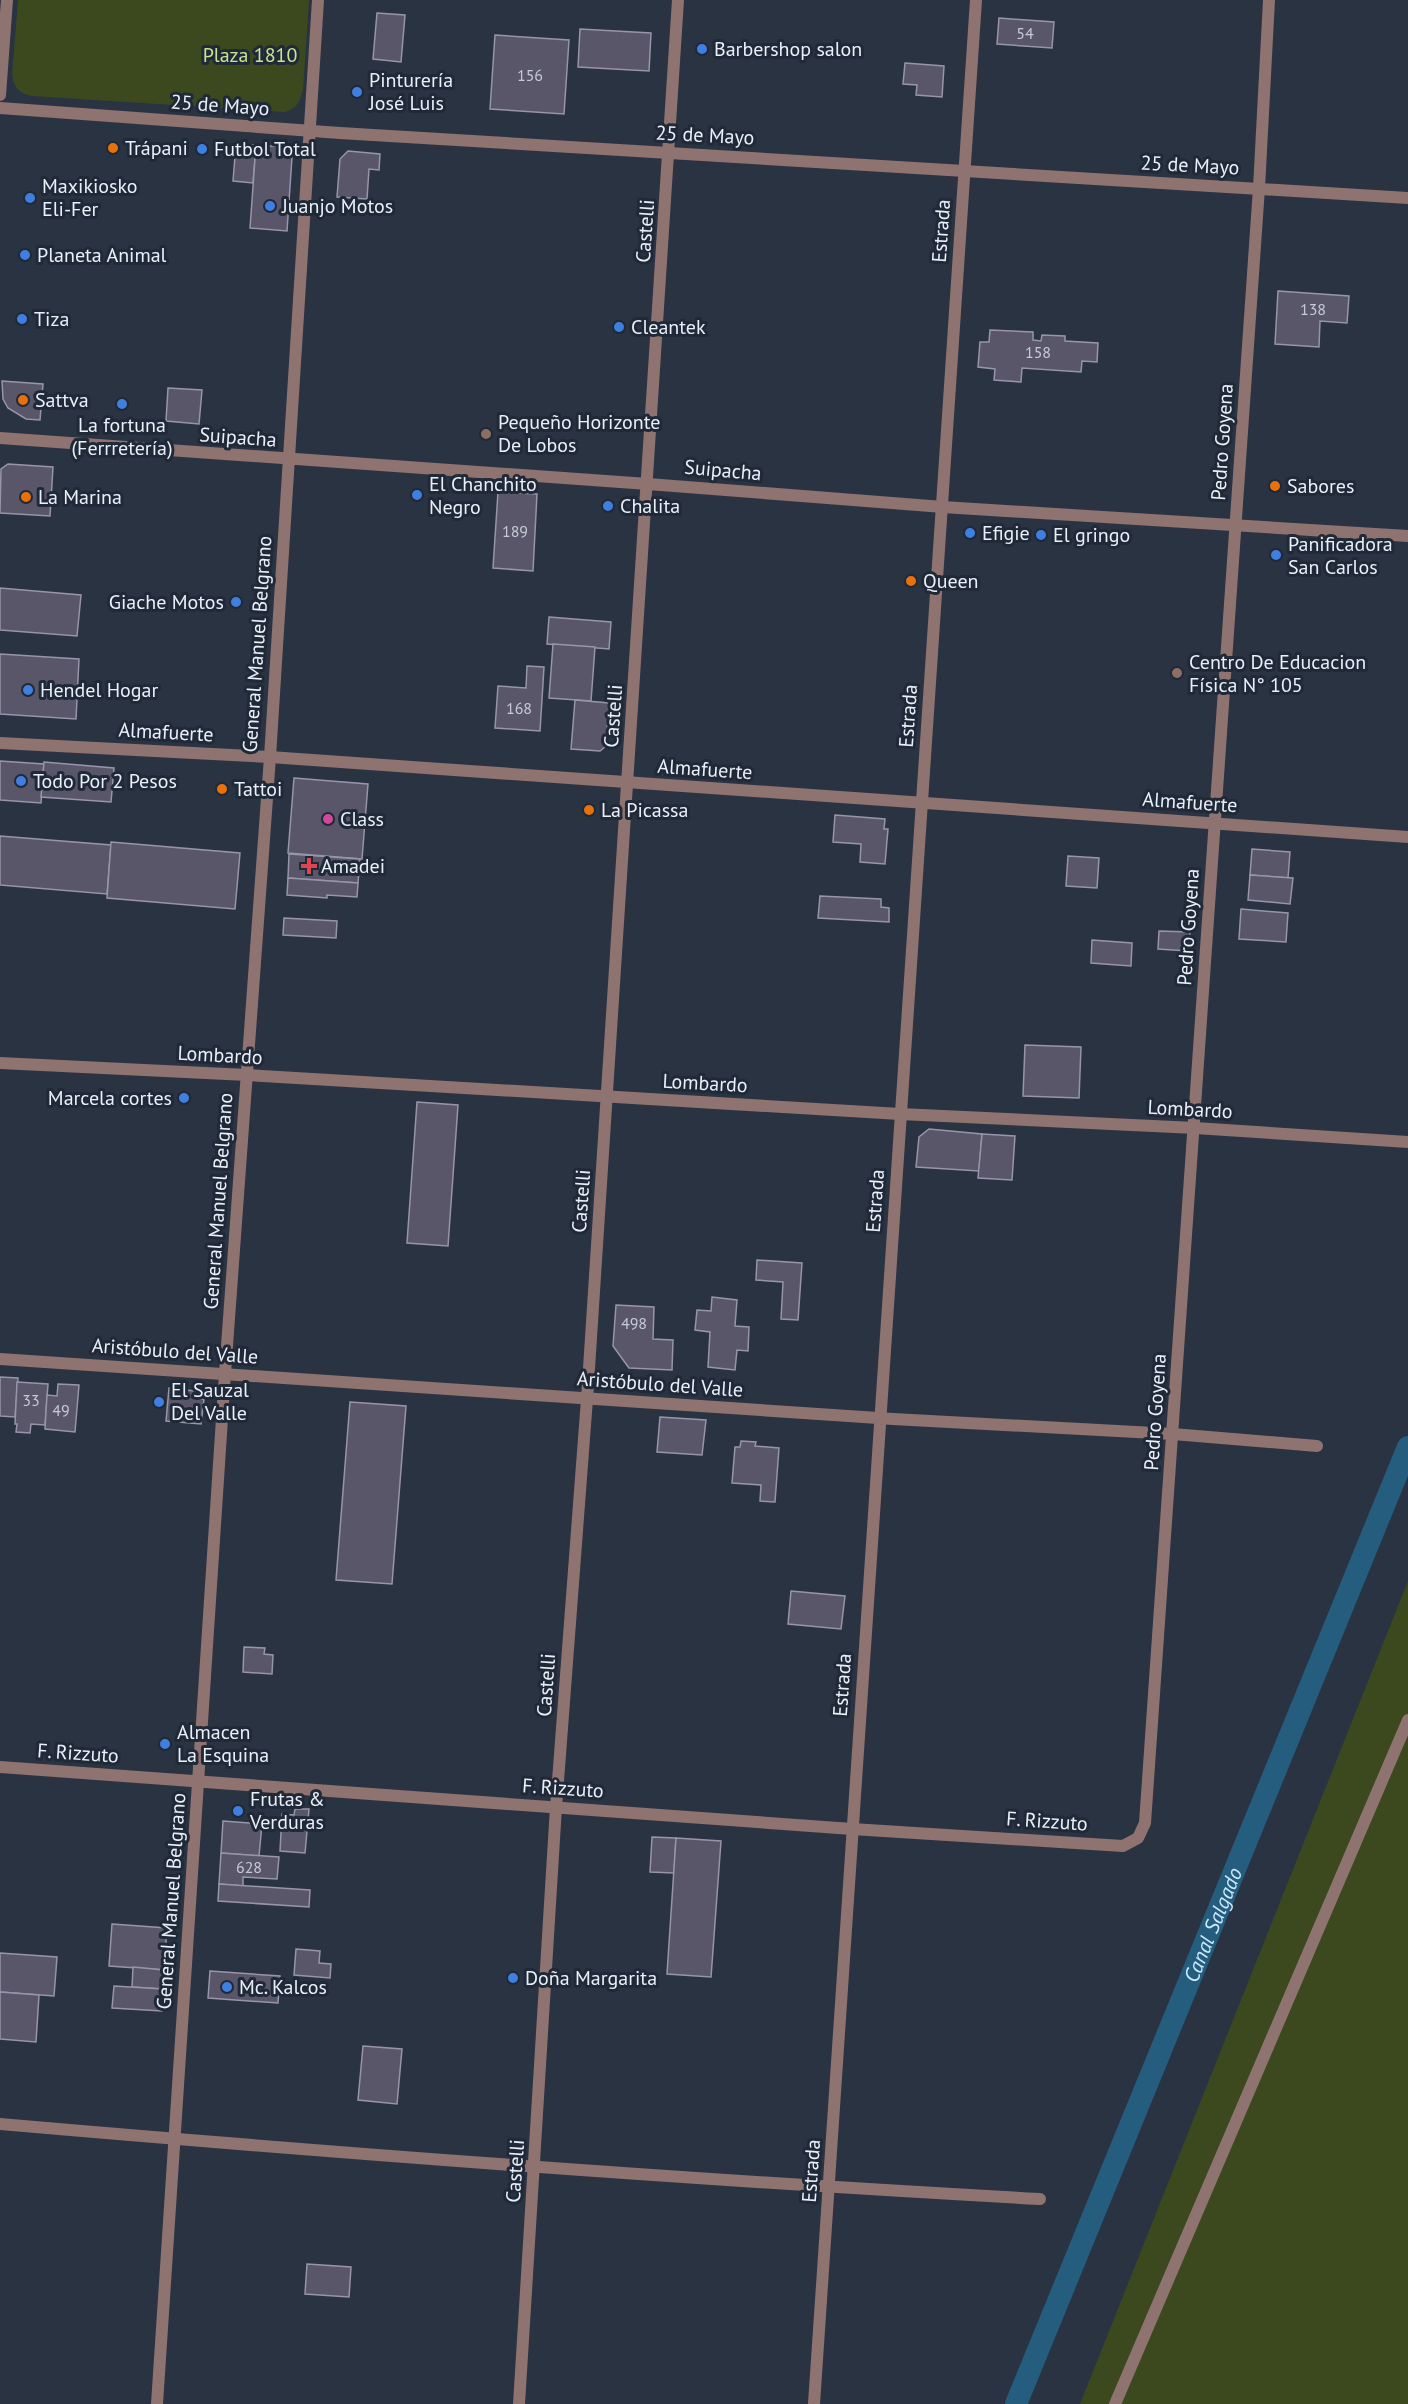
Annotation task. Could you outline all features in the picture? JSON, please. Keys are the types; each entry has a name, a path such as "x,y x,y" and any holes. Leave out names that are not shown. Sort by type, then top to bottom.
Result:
{"street":[{"path":"0,95 7,0"},
{"name":"General Manuel Belgrano","path":"157,2404 225,1373 270,757 318,0"},
{"name":"Castelli","path":"519,2404 556,1807 587,1399 678,0"},
{"name":"Estrada","path":"814,2404 976,0"},
{"name":"Pedro Goyena","path":"1123,1846 1138,1838 1145,1823 1259,188 1269,0"},
{"name":"25 de Mayo","path":"0,108 309,130 1408,198"},
{"name":"Suipacha","path":"0,438 943,507 1408,536"},
{"name":"Almafuerte","path":"0,742 270,757 1408,837"},
{"name":"Lombardo","path":"0,1063 900,1114 1195,1128 1408,1142"},
{"name":"Aristóbulo del Valle","path":"0,1359 880,1418 1173,1434 1317,1446"},
{"path":"1116,2404 1408,1720"},
{"name":"F. Rizzuto","path":"0,1767 1123,1846"},
{"path":"0,2124 534,2167 1040,2199"}],"green space":[{"name":"Plaza 1810","path":"18,0 309,0 301,98 292,109 285,112 28,95 18,90 12,75"},
{"path":"1408,1581 1408,2404 1080,2404"}],"building":[{"path":"377,13 405,15 401,62 373,59"},
{"path":"999,18 1054,22 1052,48 997,44"},
{"path":"580,29 651,33 649,71 578,67"},
{"path":"495,35 569,40 564,114 490,109"},
{"path":"905,63 944,66 942,97 916,95 917,85 903,84"},
{"path":"236,144 256,145 253,183 233,181"},
{"name":"Juanjo Motos","path":"256,145 284,147 292,157 287,231 250,228"},
{"path":"348,151 380,154 379,170 369,169 367,199 337,197 340,159"},
{"path":"1278,291 1349,296 1347,323 1320,321 1319,347 1275,344"},
{"path":"990,330 1033,332 1033,340 1041,341 1042,335 1065,336 1065,341 1098,343 1097,362 1082,361 1081,372 1022,368 1021,382 994,380 995,369 978,367 980,342 989,342"},
{"path":"2,381 43,384 40,420 26,419 8,408 3,399"},
{"path":"168,388 202,390 199,424 166,421"},
{"name":"La Marina","path":"8,464 53,467 50,516 0,513 1,469"},
{"path":"498,492 537,494 533,571 493,568"},
{"path":"0,588 81,595 77,636 0,630"},
{"path":"549,617 611,622 609,649 547,644"},
{"path":"553,644 595,647 591,701 549,698"},
{"path":"0,654 79,659 76,719 0,714"},
{"path":"527,666 544,667 540,731 495,728 498,686 526,688"},
{"path":"575,700 609,703 606,746 600,751 571,749"},
{"name":"Todo Por 2 Pesos","path":"0,761 44,764 41,803 0,800"},
{"path":"44,762 114,768 111,802 41,797"},
{"name":"Class","path":"294,778 368,784 362,859 288,853"},
{"path":"835,815 885,819 884,829 888,829 885,864 860,862 861,844 833,842"},
{"path":"0,836 111,845 107,894 0,885"},
{"path":"111,842 240,853 235,909 107,898"},
{"path":"1252,849 1290,852 1288,878 1250,875"},
{"path":"289,854 360,859 358,883 288,878"},
{"path":"1068,856 1099,858 1097,888 1066,886"},
{"path":"1250,875 1293,878 1290,904 1248,900"},
{"path":"288,878 358,883 357,897 327,895 327,898 287,895"},
{"path":"820,896 881,899 881,907 889,908 889,922 818,918"},
{"path":"1241,909 1288,913 1286,942 1239,939"},
{"path":"284,918 337,921 336,938 283,935"},
{"path":"1159,931 1190,932 1188,951 1158,949"},
{"path":"1092,940 1132,943 1131,966 1091,963"},
{"path":"1025,1045 1081,1047 1079,1098 1023,1096"},
{"path":"417,1102 458,1105 448,1246 407,1243"},
{"path":"929,1129 982,1134 979,1171 916,1167 919,1137"},
{"path":"982,1134 1015,1136 1012,1180 978,1178"},
{"path":"757,1260 802,1263 798,1320 781,1319 783,1282 756,1280"},
{"path":"712,1297 737,1300 735,1326 749,1327 748,1351 737,1350 735,1370 708,1367 710,1332 695,1330 697,1310 711,1311"},
{"path":"616,1305 654,1307 653,1339 673,1340 672,1370 629,1368 613,1346"},
{"path":"0,1377 18,1378 15,1417 0,1416"},
{"path":"17,1382 48,1384 45,1425 31,1424 30,1433 16,1432"},
{"path":"58,1384 79,1385 75,1432 45,1429 47,1395 57,1396"},
{"path":"169,1388 195,1391 195,1399 204,1399 201,1424 166,1421"},
{"path":"350,1402 406,1406 392,1584 336,1580"},
{"path":"660,1417 706,1420 702,1455 657,1452"},
{"path":"741,1441 756,1442 755,1446 779,1448 775,1502 760,1501 761,1485 732,1483 735,1447 740,1447"},
{"path":"791,1591 845,1596 841,1629 788,1624"},
{"path":"244,1647 265,1648 264,1654 273,1655 272,1674 243,1672"},
{"path":"295,1809 309,1809 305,1853 280,1851 282,1814 294,1815"},
{"path":"223,1821 262,1824 259,1856 221,1853"},
{"path":"652,1837 676,1838 674,1873 650,1872"},
{"path":"676,1838 721,1841 711,1977 667,1974"},
{"path":"221,1853 279,1857 277,1879 243,1877 243,1886 219,1884"},
{"path":"219,1884 310,1890 309,1907 218,1901"},
{"path":"112,1924 167,1928 164,1970 109,1966"},
{"path":"296,1949 320,1951 319,1963 331,1964 330,1978 294,1975"},
{"path":"0,1953 57,1957 54,1996 0,1992"},
{"path":"133,1967 164,1970 163,1989 132,1987"},
{"path":"210,1971 280,1976 278,2003 208,1998"},
{"path":"114,1986 163,1989 162,2011 112,2008"},
{"path":"0,1992 39,1995 36,2042 0,2039"},
{"path":"363,2046 402,2049 397,2104 358,2100"},
{"path":"307,2264 351,2267 349,2297 305,2294"}],"waterway":[{"name":"Canal Salgado","path":"1016,2404 1408,1447"}],"place":[{"name":"Barbershop salon","path":"702,49"},
{"name":"Pinturería José Luis","path":"357,92"},
{"name":"Trápani","path":"113,148"},
{"name":"Futbol Total","path":"202,149"},
{"name":"Maxikiosko Eli-Fer","path":"30,198"},
{"name":"Juanjo Motos","path":"270,206"},
{"name":"Planeta Animal","path":"25,255"},
{"name":"Tiza","path":"22,319"},
{"name":"Cleantek","path":"619,327"},
{"name":"Sattva","path":"23,400"},
{"name":"La fortuna (Ferrretería)","path":"122,404"},
{"name":"Pequeño Horizonte De Lobos","path":"486,434"},
{"name":"Sabores","path":"1275,486"},
{"name":"El Chanchito Negro","path":"417,495"},
{"name":"La Marina","path":"26,497"},
{"name":"Chalita","path":"608,506"},
{"name":"Efigie","path":"970,533"},
{"name":"El gringo","path":"1041,535"},
{"name":"Panificadora San Carlos","path":"1276,555"},
{"name":"Queen","path":"911,581"},
{"name":"Giache Motos","path":"236,602"},
{"name":"Centro De Educacion Física N° 105","path":"1177,673"},
{"name":"Hendel Hogar","path":"28,690"},
{"name":"Todo Por 2 Pesos","path":"21,781"},
{"name":"Tattoi","path":"222,789"},
{"name":"La Picassa","path":"589,810"},
{"name":"Class","path":"328,819"},
{"name":"Amadei","path":"309,866"},
{"name":"Marcela cortes","path":"184,1098"},
{"name":"El Sauzal Del Valle","path":"159,1402"},
{"name":"Almacen La Esquina","path":"165,1744"},
{"name":"Frutas & Verduras","path":"238,1811"},
{"name":"Doña Margarita","path":"513,1978"},
{"name":"Mc. Kalcos","path":"227,1987"}]}
